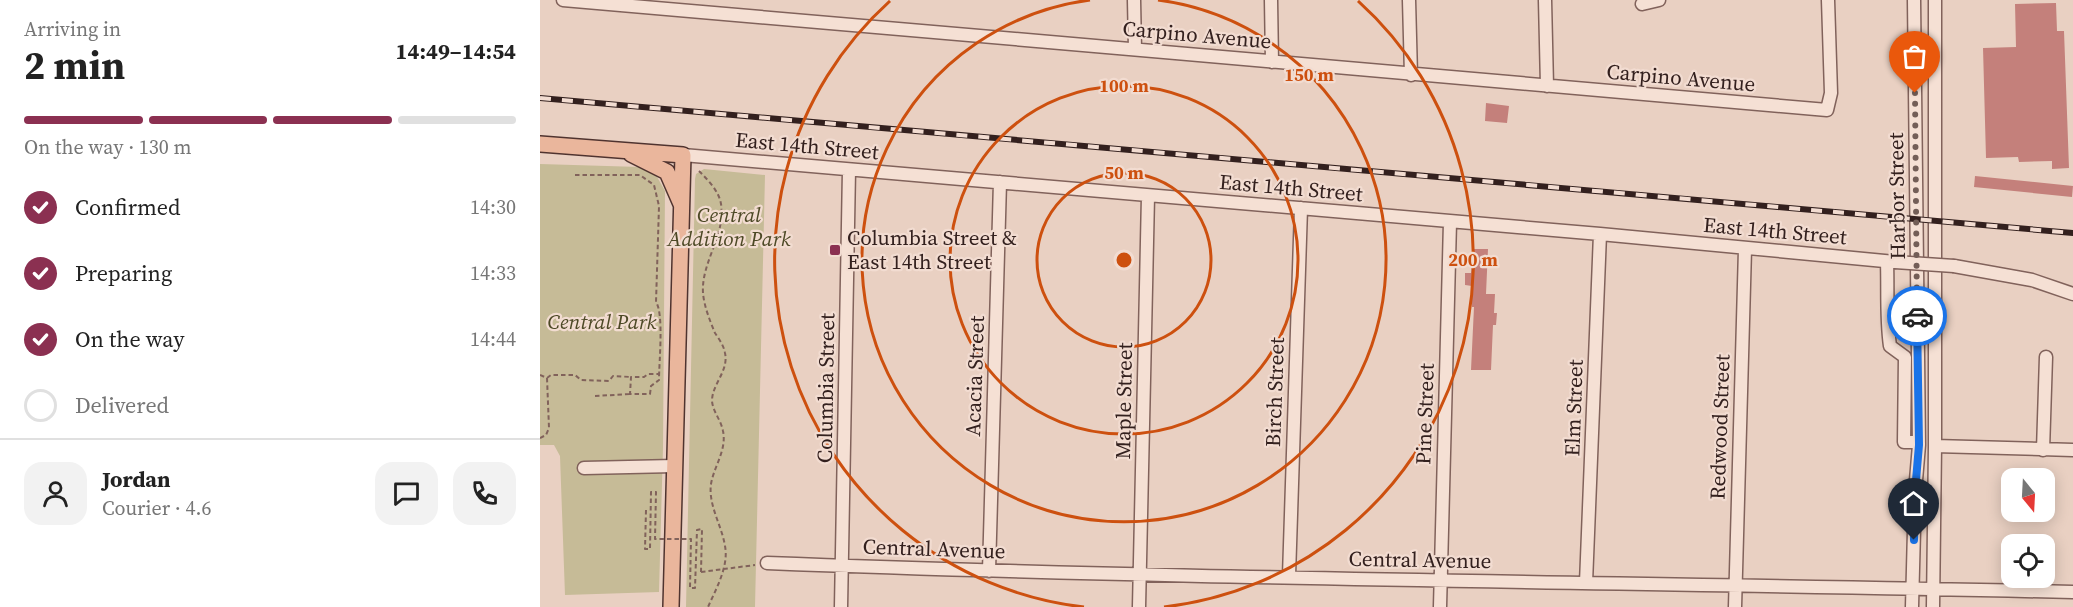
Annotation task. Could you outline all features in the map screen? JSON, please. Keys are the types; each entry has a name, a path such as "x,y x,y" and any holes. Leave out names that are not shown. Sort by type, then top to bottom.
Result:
{"main road":[{"path":"540,144 683,155 671,607"},
{"path":"622,150 667,172 682,208"}],"street":[{"name":"Carpino Avenue","path":"563,0 703,6 1411,75 1827,110 1831,93 1828,0"},
{"path":"1134,0 1135,49"},
{"path":"1271,0 1272,62"},
{"path":"1409,0 1411,75"},
{"path":"1545,0 1547,86"},
{"path":"1642,4 1659,0"},
{"name":"Harbor Street","path":"1912,607 1915,492 1919,442 1914,0"},
{"name":"Harbor Street","path":"1933,607 1935,0"},
{"name":"East 14th Street","path":"683,155 1954,266 2032,280 2073,294"},
{"name":"Columbia Street","path":"841,607 849,170"},
{"name":"Acacia Street","path":"989,571 1000,182"},
{"name":"Maple Street","path":"1139,607 1148,196"},
{"name":"Birch Street","path":"1289,576 1301,208"},
{"name":"Pine Street","path":"1440,607 1450,222"},
{"name":"Elm Street","path":"1586,583 1600,234"},
{"name":"Redwood Street","path":"1735,607 1745,249"},
{"path":"1891,262 1887,323 1890,346 1905,357 1904,442 1919,442"},
{"path":"2043,450 2046,357"},
{"path":"1935,446 2073,450"},
{"path":"584,468 674,466"},
{"name":"Central Avenue","path":"767,563 989,571 1913,587 2073,592"}],"path":[{"path":"699,171 718,195 723,217 710,256 703,293 708,314 725,352 725,363 712,399 724,432 724,443 711,484 712,499 725,546 723,568 708,607"},
{"path":"575,175 640,175 654,185 659,206 656,302 660,307 659,380 651,386 650,394 595,396"},
{"path":"547,378 551,375 575,375 581,380 609,381 613,376 644,377 648,374 659,374"},
{"path":"540,375 547,378"},
{"path":"630,394 631,376"},
{"path":"540,438 546,435 549,428 547,378"},
{"path":"646,510 645,549 650,549 651,492 656,492 655,539 691,539 690,588 695,588 697,530 702,529 701,572 767,563"}],"green space":[{"name":"Central Park","path":"540,164 640,167 656,175 665,191 663,447 659,592 565,595 560,456 554,445 540,445"},
{"name":"Central Addition Park","path":"704,169 765,175 755,607 686,607 695,179 696,174"}],"building":[{"path":"2056,3 2057,31 2064,31 2069,168 2052,169 2052,161 2019,162 2018,157 1986,158 1983,48 2016,47 2015,4"},
{"path":"1486,103 1509,106 1507,123 1485,121"},
{"path":"1975,176 2073,186 2072,197 1974,187"},
{"path":"1473,249 1488,249 1486,294 1495,294 1494,313 1497,313 1496,325 1493,325 1491,370 1471,370 1474,307 1472,307 1472,286 1465,285 1465,273 1471,273"}],"railway":[{"path":"540,98 2073,233"}],"way so far":[{"path":"1915,93 1917,316"}],"place":[{"name":"Columbia Street & East 14th Street","path":"835,250"}],"route":[{"path":"1914,540 1919,445 1917,316"}]}
